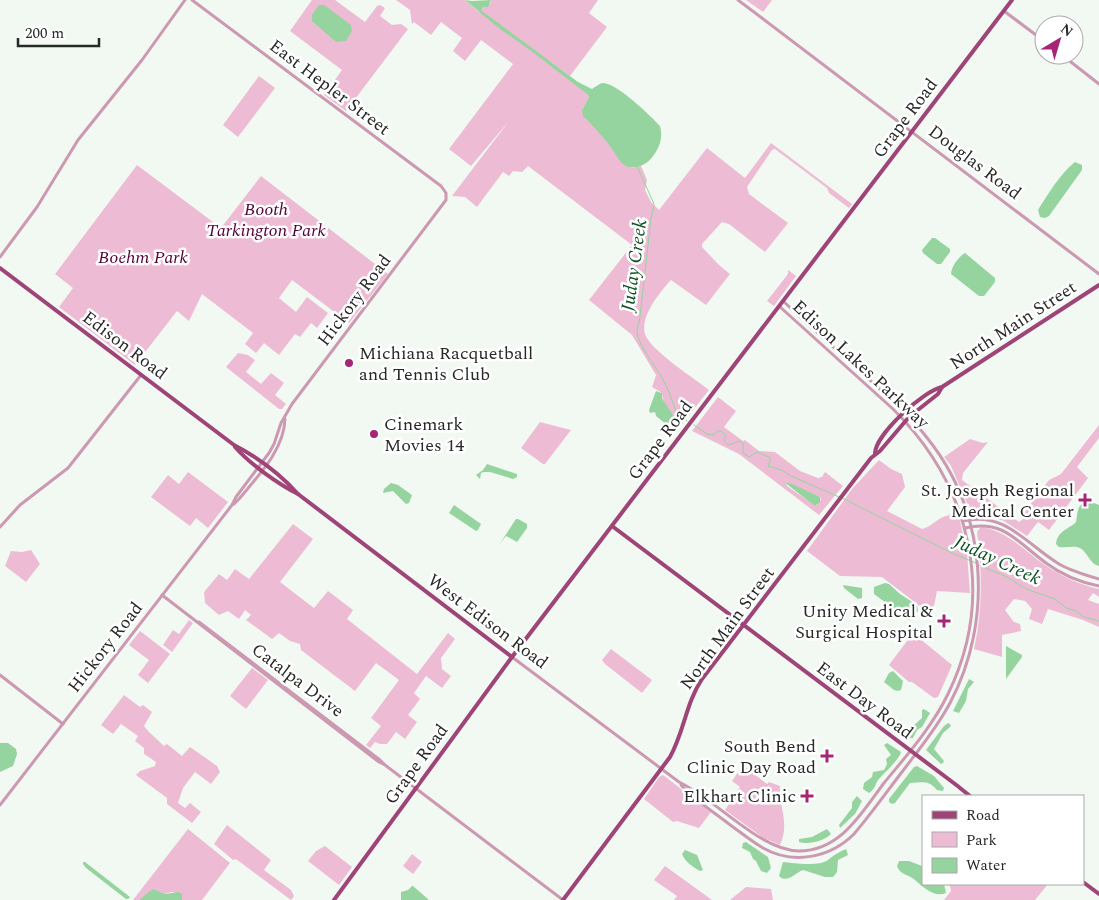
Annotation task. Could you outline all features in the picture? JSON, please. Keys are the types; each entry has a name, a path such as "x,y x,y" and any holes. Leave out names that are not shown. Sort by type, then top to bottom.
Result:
{"main road":[{"name":"Grape Road","path":"334,900 512,657 1012,0"},
{"name":"Edison Road","path":"0,268 234,445 245,451 262,467"},
{"name":"North Main Street","path":"875,453 875,447 900,416 926,394 942,387 1099,285"},
{"name":"North Main Street","path":"563,900 675,749 696,689 875,453 880,451 909,417 938,394 942,387"},
{"name":"West Edison Road","path":"262,467 291,486 298,494 512,657"},
{"name":"East Day Road","path":"612,526 969,795"},
{"path":"1084,883 1099,894"}],"street":[{"path":"0,257 37,207 78,140 142,60 185,0"},
{"name":"East Hepler Street","path":"192,0 440,186 446,193 446,199"},
{"name":"Douglas Road","path":"738,0 1099,274"},
{"path":"1004,11 1034,34"},
{"path":"1075,65 1099,84"},
{"name":"Hickory Road","path":"0,805 232,505 236,497 262,467 274,444 281,423 292,404 416,242 443,206 446,199"},
{"name":"Edison Lakes Parkway","path":"679,782 697,800 761,847 786,857 810,857 828,852 851,837 944,714 965,670 976,627 979,598 977,553 969,519 960,493 948,468 928,439 905,412 783,302"},
{"name":"Edison Lakes Parkway","path":"661,769 701,794 770,844 789,850 809,850 832,843 846,832 910,751 944,703 960,666 966,645 971,608 970,552 965,528 954,495 941,470 926,447 905,421 779,306"},
{"path":"0,527 20,505 68,468 141,374"},
{"path":"963,521 969,519 988,519 1002,524 1059,564 1083,575 1099,579"},
{"path":"965,528 982,525 1000,529 1061,573 1099,586"},
{"name":"Catalpa Drive","path":"162,595 379,762 563,900"},
{"name":"West Edison Road","path":"512,657 661,769"},
{"path":"0,676 63,724"}],"green space":[{"path":"312,0 335,0 365,22 377,6 380,5 385,8 380,16 392,25 401,24 408,29 346,111 324,95 342,70 290,31"},
{"path":"396,0 465,0 479,12 483,7 490,4 491,0 598,0 589,13 607,27 570,76 551,62 587,94 589,97 582,110 611,147 632,168 641,166 647,180 645,190 651,202 659,210 707,148 745,178 771,143 852,204 849,208 829,193 827,188 775,149 772,150 747,187 749,194 788,223 765,252 729,224 722,222 702,244 702,247 730,274 706,305 671,280 662,291 648,312 644,327 645,334 655,348 664,356 709,390 682,424 669,410 662,393 652,387 656,375 632,335 589,300 632,245 528,166 522,172 513,171 509,176 503,172 477,207 465,197 452,196 509,121 471,166 449,149 513,64 481,40 465,61 453,51 462,38 441,22 431,35 414,22 412,24 410,10"},
{"path":"746,0 772,0 763,12"},
{"path":"259,76 275,88 238,137 223,125"},
{"path":"137,165 221,228 261,176 388,274 349,323 292,280 279,298 296,312 307,297 328,313 317,328 311,323 300,337 295,334 279,355 264,343 256,353 245,344 253,333 202,294 189,321 177,311 135,365 59,307 73,288 55,274"},
{"path":"788,270 796,276 774,306 767,301 788,274"},
{"path":"238,353 248,355 255,360 246,372 261,384 271,373 284,383 275,395 286,404 282,409 279,409 226,367"},
{"path":"718,397 736,411 724,427 743,441 745,440 759,451 775,452 800,471 818,478 822,477 825,472 843,486 819,515 739,454 692,431","holes":["785,482 821,499 816,506 787,486"]},
{"path":"540,422 571,430 545,464 521,448"},
{"path":"1099,425 1099,438 1077,467 1088,478 1049,530 1038,522 1027,536 1004,521 972,515 951,466 944,457 970,439 983,443 988,442 963,473 962,480 1019,522 1023,519 1026,510 1049,480 1061,474"},
{"path":"879,460 902,474 905,487 887,511 922,529 943,517 958,512 967,553 970,593 937,591 934,606 929,613 882,577 840,576 807,551 852,489"},
{"path":"188,472 228,502 208,528 196,518 190,526 151,497 168,475 179,484"},
{"path":"293,524 313,539 280,582 314,608 328,591 353,610 347,619 417,674 448,633 455,639 441,658 442,669 451,676 442,688 426,676 414,693 420,699 408,715 417,722 405,739 396,732 387,744 375,742 370,748 366,745 381,726 371,718 399,680 376,663 355,691 301,650 300,644 290,641 279,633 272,639 246,620 251,615 245,610 239,619 228,611 219,615 205,603 204,592 219,574 227,580 235,569 249,579"},
{"path":"981,527 999,532 1045,565 1064,576 1099,589 1099,597 1093,593 1088,600 1099,604 1099,627 1048,609 1042,624 1029,619 1032,609 1025,601 1014,599 1005,610 1014,622 1020,624 1021,631 1002,635 1002,657 974,649 981,590 977,532"},
{"path":"31,550 40,564 26,582 5,566 11,551 22,552"},
{"path":"189,620 193,623 172,652 163,645 173,630 179,634"},
{"path":"140,631 170,654 148,683 138,675 149,660 129,645"},
{"path":"913,633 952,665 938,697 934,698 912,682 909,682 889,665"},
{"path":"611,649 652,680 642,693 602,660"},
{"path":"252,668 268,680 246,709 230,696"},
{"path":"124,695 140,707 143,705 152,712 144,726 164,746 167,744 182,756 190,747 217,766 220,772 211,784 195,772 183,788 178,803 185,808 190,803 201,812 192,823 167,804 167,798 136,775 140,771 155,766 156,762 144,754 144,748 135,741 138,736 121,724 113,734 101,725"},
{"path":"743,765 767,784 769,782 780,786 784,829 780,845 762,837 725,810 740,787 732,781"},
{"path":"663,775 711,812 699,828 677,821 673,822 644,799 659,777"},
{"path":"227,825 271,860 264,870 291,890 294,896 291,900 236,859 233,860 214,844"},
{"path":"188,829 230,863 202,900 182,900 182,894 171,892 165,894 154,889 139,900 133,900"},
{"path":"325,846 352,867 339,885 308,861 316,851"},
{"path":"412,854 422,862 413,874 403,866"},
{"path":"665,866 712,900 674,900 677,896 654,880"},
{"path":"948,885 1047,885 1035,900 944,900 951,891"},
{"path":"746,887 771,889 773,900 730,900"}],"water":[{"path":"465,0 491,0 488,7 483,7 482,11 578,82 592,89 602,83 608,84 633,100 660,126 660,142 650,159 644,165 635,167 623,164 611,147 583,116 582,110 589,97 587,94 500,29"},
{"path":"319,5 324,5 351,25 352,31 346,41 336,42 312,21 312,15"},
{"path":"1075,162 1082,165 1082,170 1049,216 1045,218 1040,217 1038,210 1046,197 1059,178"},
{"path":"932,238 935,238 950,249 950,252 941,264 937,264 923,253 922,250"},
{"path":"965,253 995,278 995,282 984,296 979,296 951,274 956,262"},
{"path":"656,391 662,393 662,398 678,423 667,425 656,416 655,412 650,413 649,410"},
{"path":"487,464 517,474 517,477 513,479 484,472 481,473 480,479 476,475"},
{"path":"784,482 820,497 820,502 815,506"},
{"path":"391,483 398,485 412,495 409,503 406,504 393,491 383,493 384,489"},
{"path":"1089,501 1099,505 1099,566 1092,562 1081,549 1077,547 1059,547 1056,544 1061,533 1076,522 1080,506"},
{"path":"454,505 481,524 478,530 476,531 449,513"},
{"path":"516,519 527,524 527,528 517,542 506,536 499,545"},
{"path":"885,583 917,605 918,611 909,620 874,594 874,587"},
{"path":"843,585 862,588 862,598 858,599 844,588"},
{"path":"1006,646 1022,655 1022,657 1006,679"},
{"path":"822,664 835,673 836,676 828,680 819,673 818,669"},
{"path":"893,671 903,681 901,690 898,691 884,682 889,673"},
{"path":"969,679 974,682 968,689 966,701 959,713 953,711"},
{"path":"924,709 930,713 913,738 909,738 904,733 897,731 889,723 893,719 903,727 911,728 922,718 922,710"},
{"path":"948,723 951,725 950,727 943,733 934,749 944,761 941,764 926,750"},
{"path":"0,743 8,743 16,749 17,754 13,766 0,772"},
{"path":"887,743 901,752 869,793 863,789 864,783 872,777 873,772 884,770 887,764 886,759 891,755 884,745"},
{"path":"917,766 934,776 944,788 943,791 937,790 925,782 910,783 895,803 889,802 889,799 914,767"},
{"path":"857,796 862,801 855,814 840,828 839,825 852,808 852,802"},
{"path":"827,829 831,834 824,839 812,843 799,842 799,839 812,837"},
{"path":"746,842 768,857 771,868 767,873 761,871 750,852 742,848 743,843"},
{"path":"846,849 848,855 838,860 837,872 833,877 825,877 803,870 785,879 779,876 783,862 806,864 824,862"},
{"path":"685,850 697,855 703,870 700,871 687,862 682,854"},
{"path":"899,861 909,861 922,866 922,885 944,885 946,893 937,894 925,889 900,871 897,866"},
{"path":"83,862 130,897 126,899 86,868"},
{"path":"412,886 429,900 401,900 401,892 408,890"},
{"path":"154,889 165,894 179,892 182,894 182,900 139,900"}],"waterway":[{"name":"Juday Creek","path":"637,166 654,204 637,329 638,336 643,348 666,385 677,414 687,421"},
{"name":"Juday Creek","path":"694,425 707,434 713,435 721,431 726,436 724,441 728,445 740,441 743,443 743,453 749,457 757,452 771,458 768,466 782,470 791,476 839,497"},
{"name":"Juday Creek","path":"842,498 954,554 976,563"},
{"name":"Juday Creek","path":"979,565 1007,577 1026,589 1055,599 1066,608 1076,611 1084,617 1099,621"}],"place":[{"name":"Michiana Racquetball and Tennis Club","path":"349,363"},
{"name":"Cinemark Movies 14","path":"374,434"},
{"name":"St. Joseph Regional Medical Center","path":"1085,500"},
{"name":"Unity Medical & Surgical Hospital","path":"944,621"},
{"name":"South Bend Clinic Day Road","path":"827,756"},
{"name":"Elkhart Clinic","path":"807,796"}],"park label":[{"name":"Booth Tarkington Park","path":"266,219"},
{"name":"Boehm Park","path":"143,257"}]}
